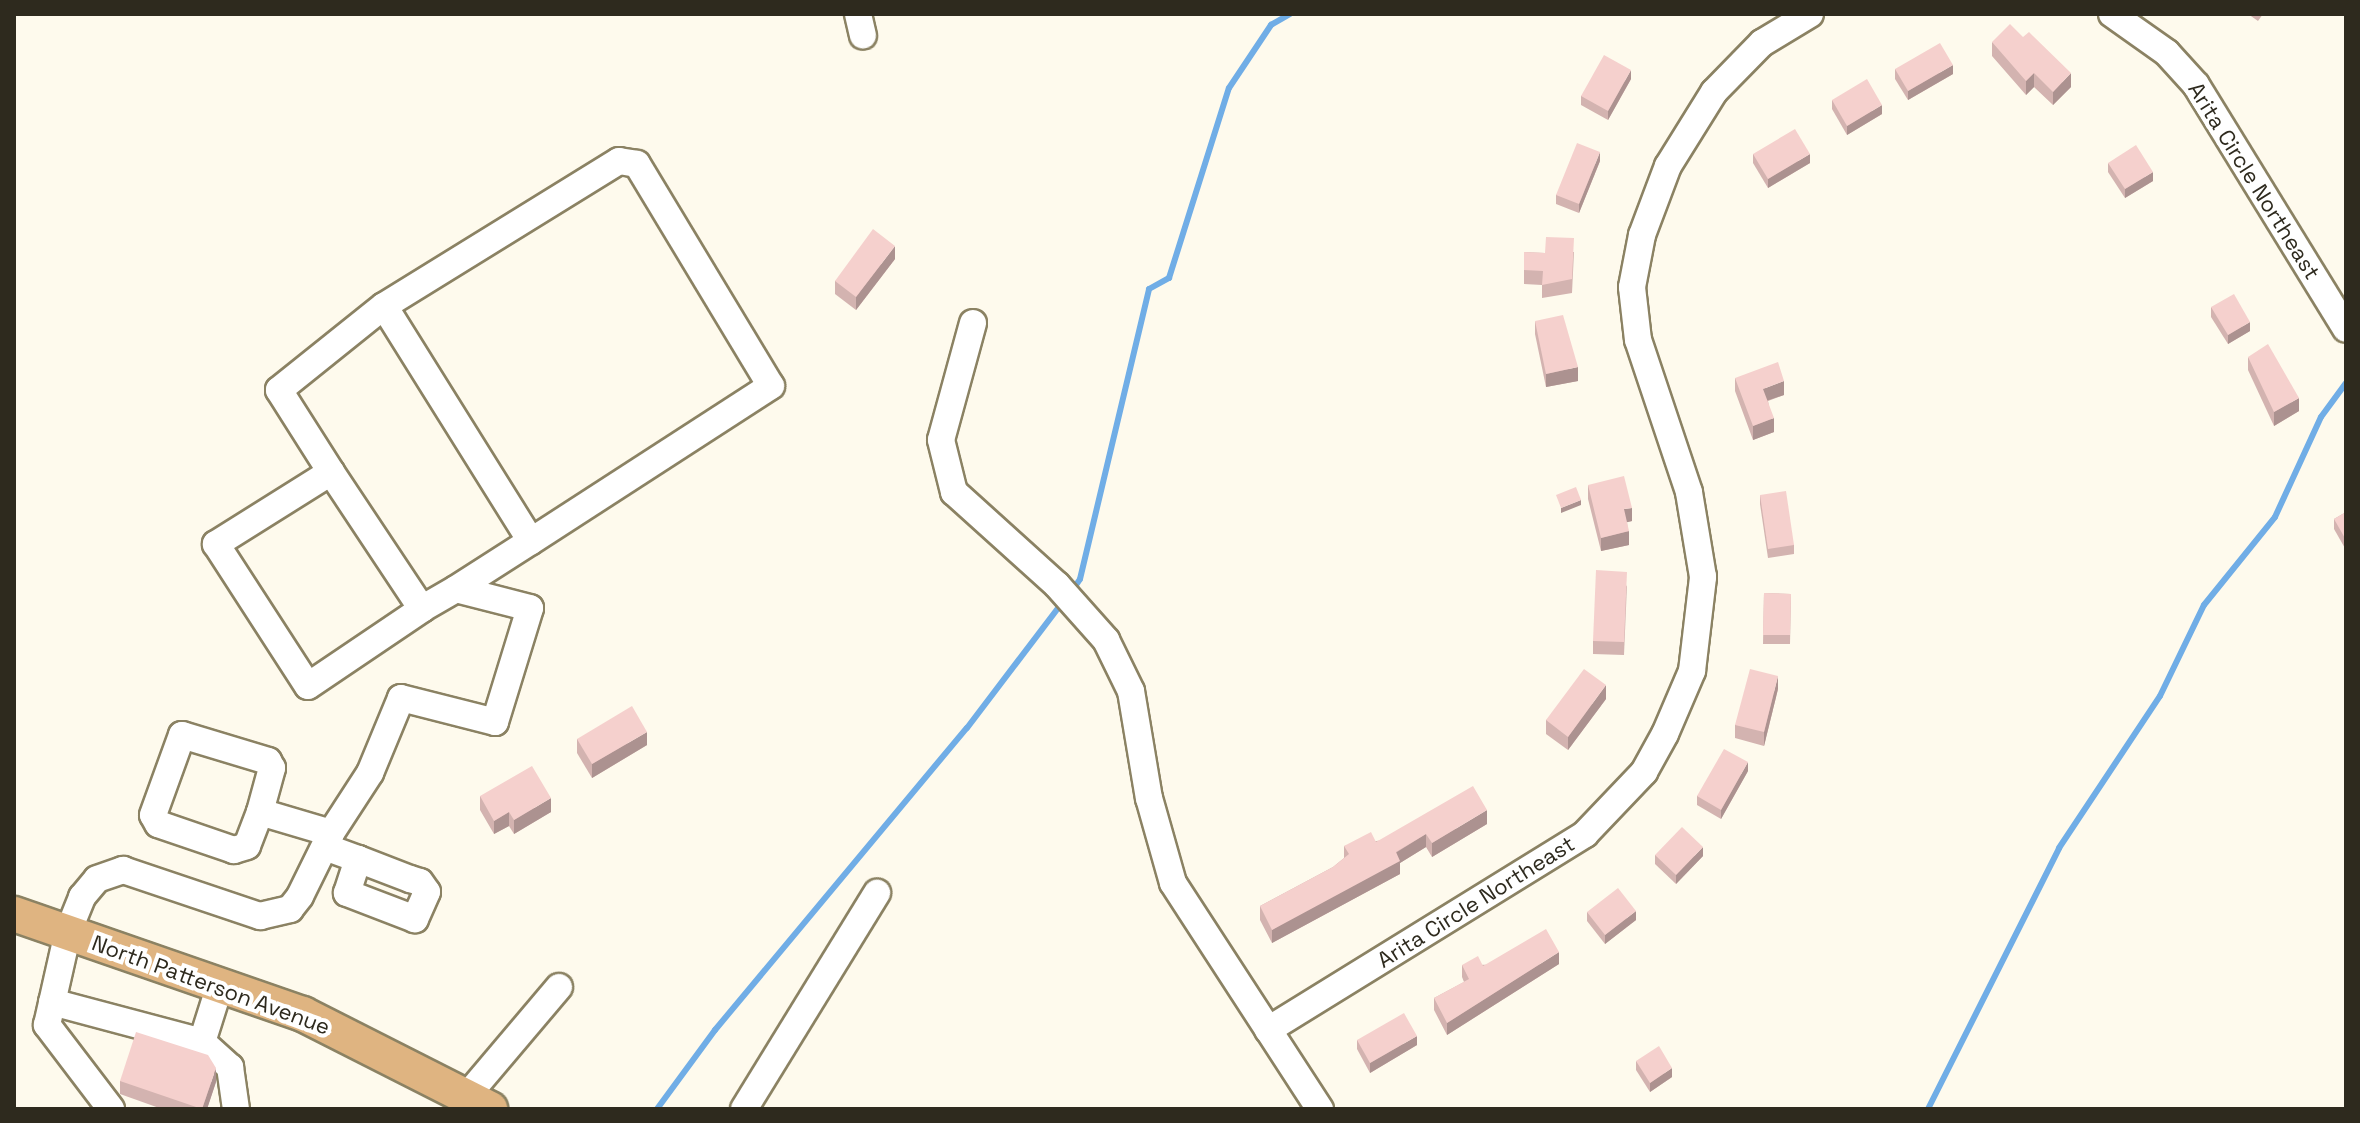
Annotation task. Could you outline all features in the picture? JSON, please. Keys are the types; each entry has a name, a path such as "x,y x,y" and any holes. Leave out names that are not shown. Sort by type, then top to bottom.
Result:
{"main road":[{"name":"North Patterson Avenue","path":"14,914 303,1014 478,1103"}],"street":[{"name":"Arita Circle Northeast","path":"1268,1030 1585,834 1644,772 1665,734 1692,671 1703,577 1689,492 1638,340 1632,287 1642,235 1668,166 1714,92 1762,43 1810,14"},
{"name":"Arita Circle Northeast","path":"2112,14 2167,53 2196,85 2346,329"},
{"path":"331,472 216,544 308,686 422,609 771,386 637,164 619,161 384,306 279,390 422,609"},
{"path":"384,306 531,541"},
{"path":"973,323 941,440 954,492 1057,585 1106,640 1131,691 1149,798 1173,883 1320,1109"},
{"path":"111,1109 47,1025 68,932 82,897 97,879 123,870 272,917 290,909 370,773 401,698 495,722 530,608 456,589"},
{"path":"182,735 268,761 272,768 260,812 247,846 234,850 158,824 153,815 182,735"},
{"path":"260,812 328,840 358,859"},
{"path":"744,1109 877,893"},
{"path":"202,1042 220,985"},
{"path":"478,1103 559,987"},
{"path":"52,1002 202,1042 230,1067 236,1109"}],"building":[{"path":"2010,24 2023,37 2029,32 2071,73 2053,92 2034,73 2026,81 1992,42"},
{"path":"1940,43 1953,65 1908,91 1895,69"},
{"path":"1604,55 1631,70 1608,111 1581,96"},
{"path":"1867,79 1882,105 1847,126 1832,100"},
{"path":"1795,129 1810,154 1768,179 1753,154"},
{"path":"1577,143 1600,152 1579,204 1556,195"},
{"path":"2136,145 2153,172 2125,189 2108,163"},
{"path":"873,229 895,246 856,297 835,281"},
{"path":"1546,237 1574,238 1572,279 1542,285 1543,271 1524,270 1524,252 1545,253"},
{"path":"2234,294 2250,322 2228,335 2211,307"},
{"path":"1563,315 1578,367 1546,374 1535,321"},
{"path":"2268,344 2299,398 2274,412 2248,357"},
{"path":"1778,362 1784,381 1763,389 1774,418 1753,426 1735,378"},
{"path":"1624,476 1632,508 1624,509 1629,531 1601,538 1588,485"},
{"path":"1576,487 1581,500 1561,508 1556,495"},
{"path":"1786,491 1794,545 1768,549 1760,495"},
{"path":"2346,512 2346,540 2334,519"},
{"path":"1596,570 1627,572 1624,642 1593,641"},
{"path":"1764,593 1791,594 1790,635 1763,635"},
{"path":"1584,669 1606,685 1568,737 1546,720"},
{"path":"1750,669 1778,676 1764,732 1735,725"},
{"path":"632,706 647,732 592,764 577,739"},
{"path":"1724,749 1748,762 1721,810 1697,796"},
{"path":"532,766 551,798 514,820 509,812 494,821 480,796"},
{"path":"1473,786 1487,810 1432,843 1426,834 1396,852 1400,861 1272,930 1260,906 1333,867 1349,854 1344,846 1371,832 1376,842"},
{"path":"1682,827 1703,847 1676,875 1655,855"},
{"path":"1618,888 1636,911 1605,935 1587,912"},
{"path":"1546,929 1559,952 1447,1023 1434,998 1469,979 1462,965 1478,956 1483,966"},
{"path":"1404,1013 1417,1036 1370,1063 1357,1040"},
{"path":"136,1032 208,1055 216,1068 202,1109 120,1081"},
{"path":"1659,1046 1672,1068 1650,1083 1636,1061"}],"waterway":[{"path":"1072,591 1080,579 1149,289 1169,278 1229,88 1271,25 1290,14"},
{"path":"1928,1109 2059,848 2160,696 2204,605 2275,517 2321,417 2346,383"},
{"path":"657,1109 715,1030 967,728 1062,603"}]}
